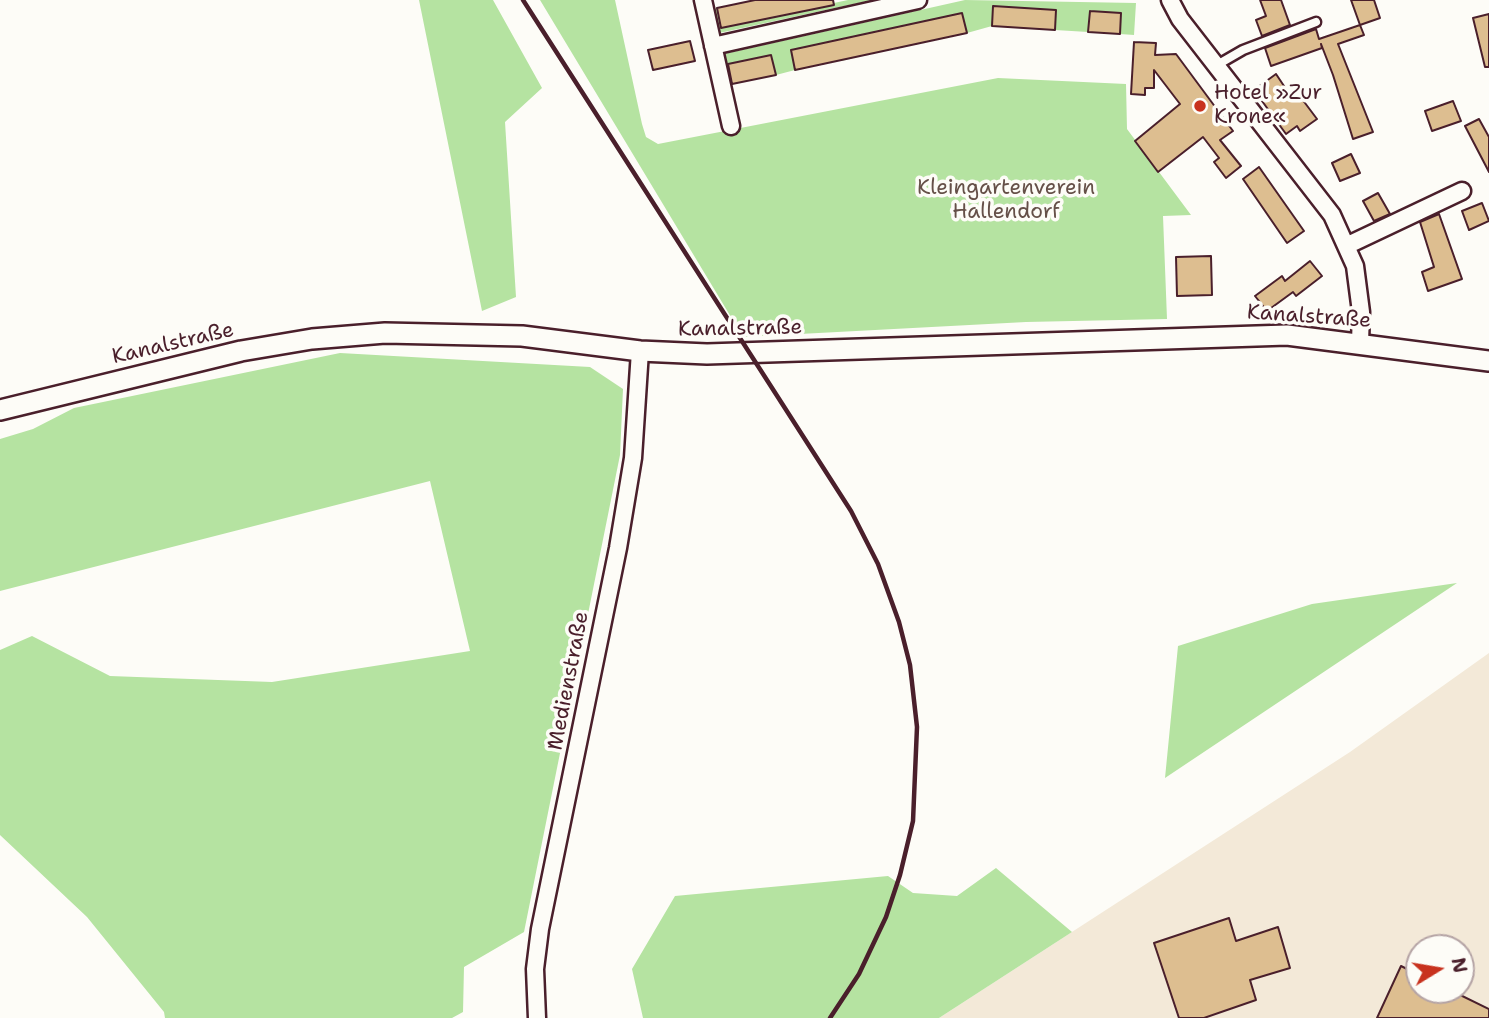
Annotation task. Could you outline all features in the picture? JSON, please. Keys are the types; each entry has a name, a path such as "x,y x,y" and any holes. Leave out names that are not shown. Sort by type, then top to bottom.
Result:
{"street":[{"path":"703,0 731,126"},
{"path":"713,46 918,0"},
{"path":"1170,0 1180,19 1332,215 1348,245 1359,284 1360,342"},
{"path":"1348,245 1462,191"},
{"name":"Kanalstraße","path":"0,410 241,351 354,335 467,333 640,351 707,354 1241,334 1297,335 1489,361"},
{"name":"Medienstraße","path":"537,1018 535,969 540,929 618,548 633,458 640,351"}],"lane":[{"path":"1217,65 1243,50 1316,22"}],"shaded area":[{"path":"1489,653 1489,1018 939,1018 1350,752"}],"green space":[{"path":"419,0 493,0 542,88 505,122 516,297 482,311"},
{"name":"Kleingartenverein Hallendorf","path":"540,0 615,0 642,124 646,137 658,144 998,78 1126,84 1127,129 1191,215 1163,216 1167,319 1026,322 743,337"},
{"path":"848,0 872,0 710,35 705,11 717,8 721,27"},
{"path":"965,0 1136,3 1134,35 1120,34 1121,13 1090,11 1088,32 1055,30 1056,10 994,6 992,26 967,33 962,13 915,24 919,43 903,47 898,27 853,38 857,57 841,61 837,41 791,51 795,70 776,75 771,55 726,64 730,85 722,87 715,56"},
{"path":"340,353 590,367 623,389 620,455 524,932 464,967 463,1012 452,1018 165,1018 164,1012 87,917 0,835 0,650 32,636 110,676 272,682 470,651 430,481 0,591 0,439 33,429 74,408"},
{"path":"1457,583 1165,778 1178,646 1312,604"},
{"path":"996,868 1072,932 939,1018 643,1018 632,969 675,896 888,876 913,893 957,896"}],"building":[{"path":"755,0 833,0 834,5 721,28 717,8"},
{"path":"1260,0 1281,0 1290,25 1262,36 1256,20 1266,16"},
{"path":"1351,0 1374,0 1380,18 1360,25"},
{"path":"993,6 1056,10 1055,30 992,26"},
{"path":"1090,11 1121,13 1120,34 1088,32"},
{"path":"962,13 967,33 795,70 791,50"},
{"path":"1489,14 1489,67 1485,67 1473,18"},
{"path":"1360,25 1364,35 1338,44 1373,132 1353,139 1321,44 1322,48 1271,66 1265,48 1316,29 1319,39"},
{"path":"690,41 695,61 653,70 648,50"},
{"path":"1134,42 1156,43 1155,55 1176,54 1233,131 1220,140 1241,166 1226,178 1214,162 1219,158 1203,137 1158,172 1135,141 1180,104 1154,70 1154,88 1145,88 1145,95 1131,94"},
{"path":"771,55 776,75 732,84 728,64"},
{"path":"1276,74 1290,95 1296,91 1317,119 1300,131 1297,126 1286,134 1254,90"},
{"path":"1453,101 1461,121 1432,131 1425,111"},
{"path":"1479,119 1489,137 1489,172 1465,126"},
{"path":"1351,154 1360,173 1340,181 1332,163"},
{"path":"1259,167 1304,231 1287,243 1243,179"},
{"path":"1378,193 1390,214 1374,221 1363,201"},
{"path":"1482,203 1489,221 1469,230 1462,211"},
{"path":"1439,214 1462,279 1428,291 1422,272 1434,267 1420,222"},
{"path":"1211,256 1212,295 1177,296 1176,257"},
{"path":"1310,261 1322,276 1296,296 1293,292 1267,311 1255,296 1282,276 1285,281"},
{"path":"1229,918 1236,941 1278,927 1290,968 1250,980 1256,1000 1204,1018 1179,1018 1154,943"},
{"path":"1401,966 1405,968 1405,1004 1475,1002 1489,1009 1489,1018 1377,1018"}],"railway":[{"path":"523,0 851,511 878,564 899,622 910,665 917,727 913,821 900,875 886,917 859,974 830,1018"}],"place":[{"name":"Hotel »Zur Krone«","path":"1200,106"}]}
